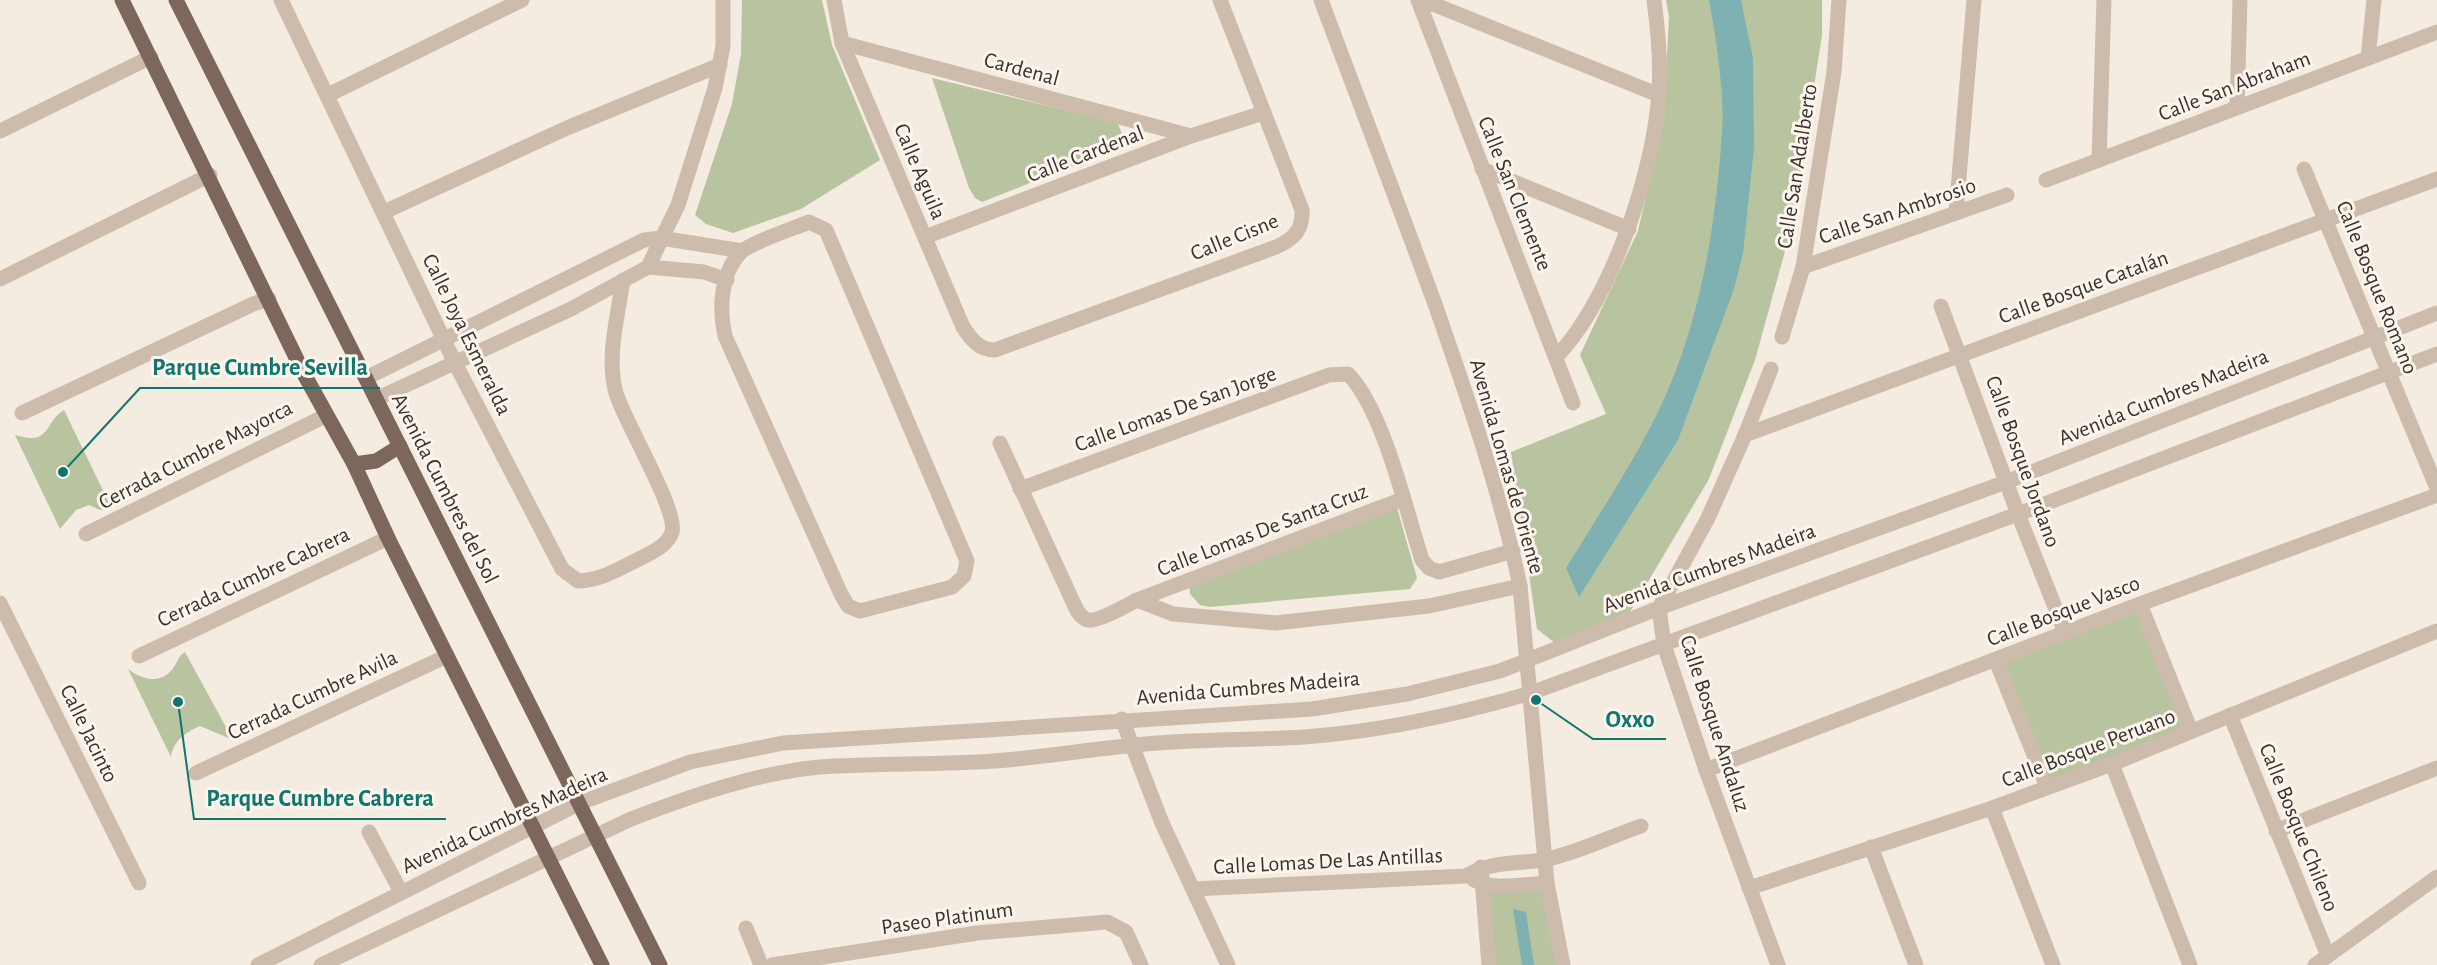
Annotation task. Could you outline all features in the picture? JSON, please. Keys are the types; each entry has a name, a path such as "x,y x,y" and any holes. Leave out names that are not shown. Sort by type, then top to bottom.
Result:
{"main road":[{"path":"122,0 210,175 325,416 354,464 388,538 602,965"},
{"name":"Avenida Cumbres del Sol","path":"176,0 660,965"},
{"path":"354,464 376,461 400,446"}],"street":[{"name":"Calle Joya Esmeralda","path":"281,0 454,362 562,569 578,581 598,580 659,549 672,532 672,512 628,426 616,393 612,370 613,349 623,280"},
{"path":"328,95 522,0"},
{"path":"648,267 678,205 720,64 723,46 723,0"},
{"name":"Calle Aguila","path":"834,0 842,43 963,327 973,342 986,350"},
{"name":"Avenida Lomas de Oriente","path":"1321,0 1455,361 1492,473 1513,551 1520,586 1528,694 1547,883 1563,965"},
{"name":"Calle San Clemente","path":"1418,0 1482,169 1557,356 1573,403"},
{"path":"1423,0 1659,95"},
{"path":"1557,356 1588,315 1629,229 1646,165 1659,95 1660,48 1654,0"},
{"name":"Calle San Adalberto","path":"1782,337 1803,267 1833,72 1839,0"},
{"path":"1956,213 1974,0"},
{"path":"2099,160 2104,0"},
{"path":"2237,107 2240,0"},
{"path":"2368,58 2374,0"},
{"name":"Calle Cisne","path":"986,350 1006,346 1290,240 1299,231 1302,210 1218,1"},
{"name":"Calle San Abraham","path":"2046,180 2437,32"},
{"name":"Cardenal","path":"842,43 1191,136"},
{"path":"0,130 151,57"},
{"path":"384,212 567,128 720,64"},
{"name":"Calle Cardenal","path":"925,237 1191,136 1263,113"},
{"path":"1482,169 1629,229"},
{"name":"Calle Bosque Romano","path":"2304,169 2437,488"},
{"path":"0,279 210,175"},
{"name":"Calle Bosque Catalán","path":"1745,435 2437,179"},
{"name":"Calle San Ambrosio","path":"1803,267 2007,195"},
{"path":"366,378 644,240 661,238 742,251 809,222 826,230 966,561 964,576 952,587 860,611 848,606 725,336 721,301 727,280 742,251"},
{"path":"376,399 571,309 648,267 704,272 727,280"},
{"path":"22,413 253,304 269,299"},
{"name":"Calle Bosque Jordano","path":"1941,306 2018,514 2066,632"},
{"name":"Avenida Cumbres Madeira","path":"266,963 401,892 580,803 690,762 783,743 1122,719 1312,709 1407,694 1526,662 1659,608 2006,482 2437,313"},
{"path":"321,965 631,819 725,787 818,768 994,761 1130,745 1220,738 1304,737 1386,727 1456,714 1528,694 2018,514 2437,354"},
{"path":"1659,608 1708,518 1771,369"},
{"name":"Calle Lomas De San Jorge","path":"1020,489 1329,375 1348,374 1358,384 1375,416 1403,499"},
{"name":"Cerrada Cumbre Mayorca","path":"86,534 325,416"},
{"path":"1000,443 1020,489"},
{"name":"Calle Lomas De Santa Cruz","path":"1020,489 1073,602 1080,614 1088,620 1096,619 1137,600 1403,499"},
{"name":"Calle Bosque Vasco","path":"1706,770 2140,604 2437,495"},
{"path":"1403,499 1422,560 1429,568 1439,572 1513,551"},
{"name":"Cerrada Cumbre Cabrera","path":"139,656 388,538"},
{"name":"Calle Lomas De Santa Cruz","path":"1137,600 1173,615 1276,623 1429,606 1520,586"},
{"name":"Calle Jacinto","path":"0,603 139,884"},
{"path":"2140,604 2191,731"},
{"name":"Calle Bosque Andaluz","path":"1659,608 1664,645 1706,770 1778,965"},
{"name":"Calle Bosque Peruano","path":"1749,888 1992,808 2112,764 2437,631"},
{"name":"Cerrada Cumbre Avila","path":"196,773 447,656"},
{"path":"1996,661 2047,787"},
{"name":"Calle Bosque Chileno","path":"2230,715 2276,831 2322,961"},
{"path":"1122,719 1130,745 1228,965"},
{"path":"2112,764 2190,965"},
{"path":"2276,831 2437,768"},
{"path":"1992,808 2053,965"},
{"name":"Calle Lomas De Las Antillas","path":"1193,889 1466,876 1481,867 1545,860 1641,826"},
{"path":"369,832 401,892"},
{"path":"1871,847 1916,965"},
{"path":"1481,867 1489,965"},
{"name":"Calle Lomas De Las Antillas","path":"1466,876 1482,884 1547,883"},
{"path":"2322,961 2437,877"},
{"name":"Paseo Platinum","path":"772,965 977,933 1107,922 1126,932 1141,965"},
{"path":"746,928 761,965"}],"green space":[{"path":"742,0 822,0 832,45 880,160 801,209 733,233 706,224 695,215 732,104 741,54"},
{"path":"1666,0 1822,0 1822,35 1793,222 1755,360 1709,479 1630,612 1555,643 1537,629 1511,452 1606,414 1580,355 1638,231 1664,118 1669,16"},
{"path":"932,78 1111,121 1118,124 1124,139 1120,146 1110,151 982,202 975,198 969,188"},
{"path":"64,410 111,507 100,510 89,505 76,510 60,529 15,435 35,438 41,435"},
{"path":"1382,499 1397,508 1417,578 1410,589 1210,607 1200,605 1190,594 1189,581 1198,573"},
{"path":"2140,604 2191,731 2047,787 1996,661"},
{"path":"185,652 233,740 200,726 181,738 174,746 171,757 128,669 139,676 158,678 169,673"},
{"path":"1547,883 1563,965 1492,965 1482,884"}],"water":[{"path":"1709,0 1741,0 1753,58 1754,147 1743,253 1734,289 1678,440 1579,597 1566,568 1626,470 1659,410 1685,344 1704,274 1715,203 1723,117 1719,66"},
{"path":"1513,909 1526,912 1534,965 1522,965"}],"place":[{"name":"Parque Cumbre Sevilla","path":"63,472"},
{"name":"Oxxo","path":"1536,700"},
{"name":"Parque Cumbre Cabrera","path":"178,702"}]}
